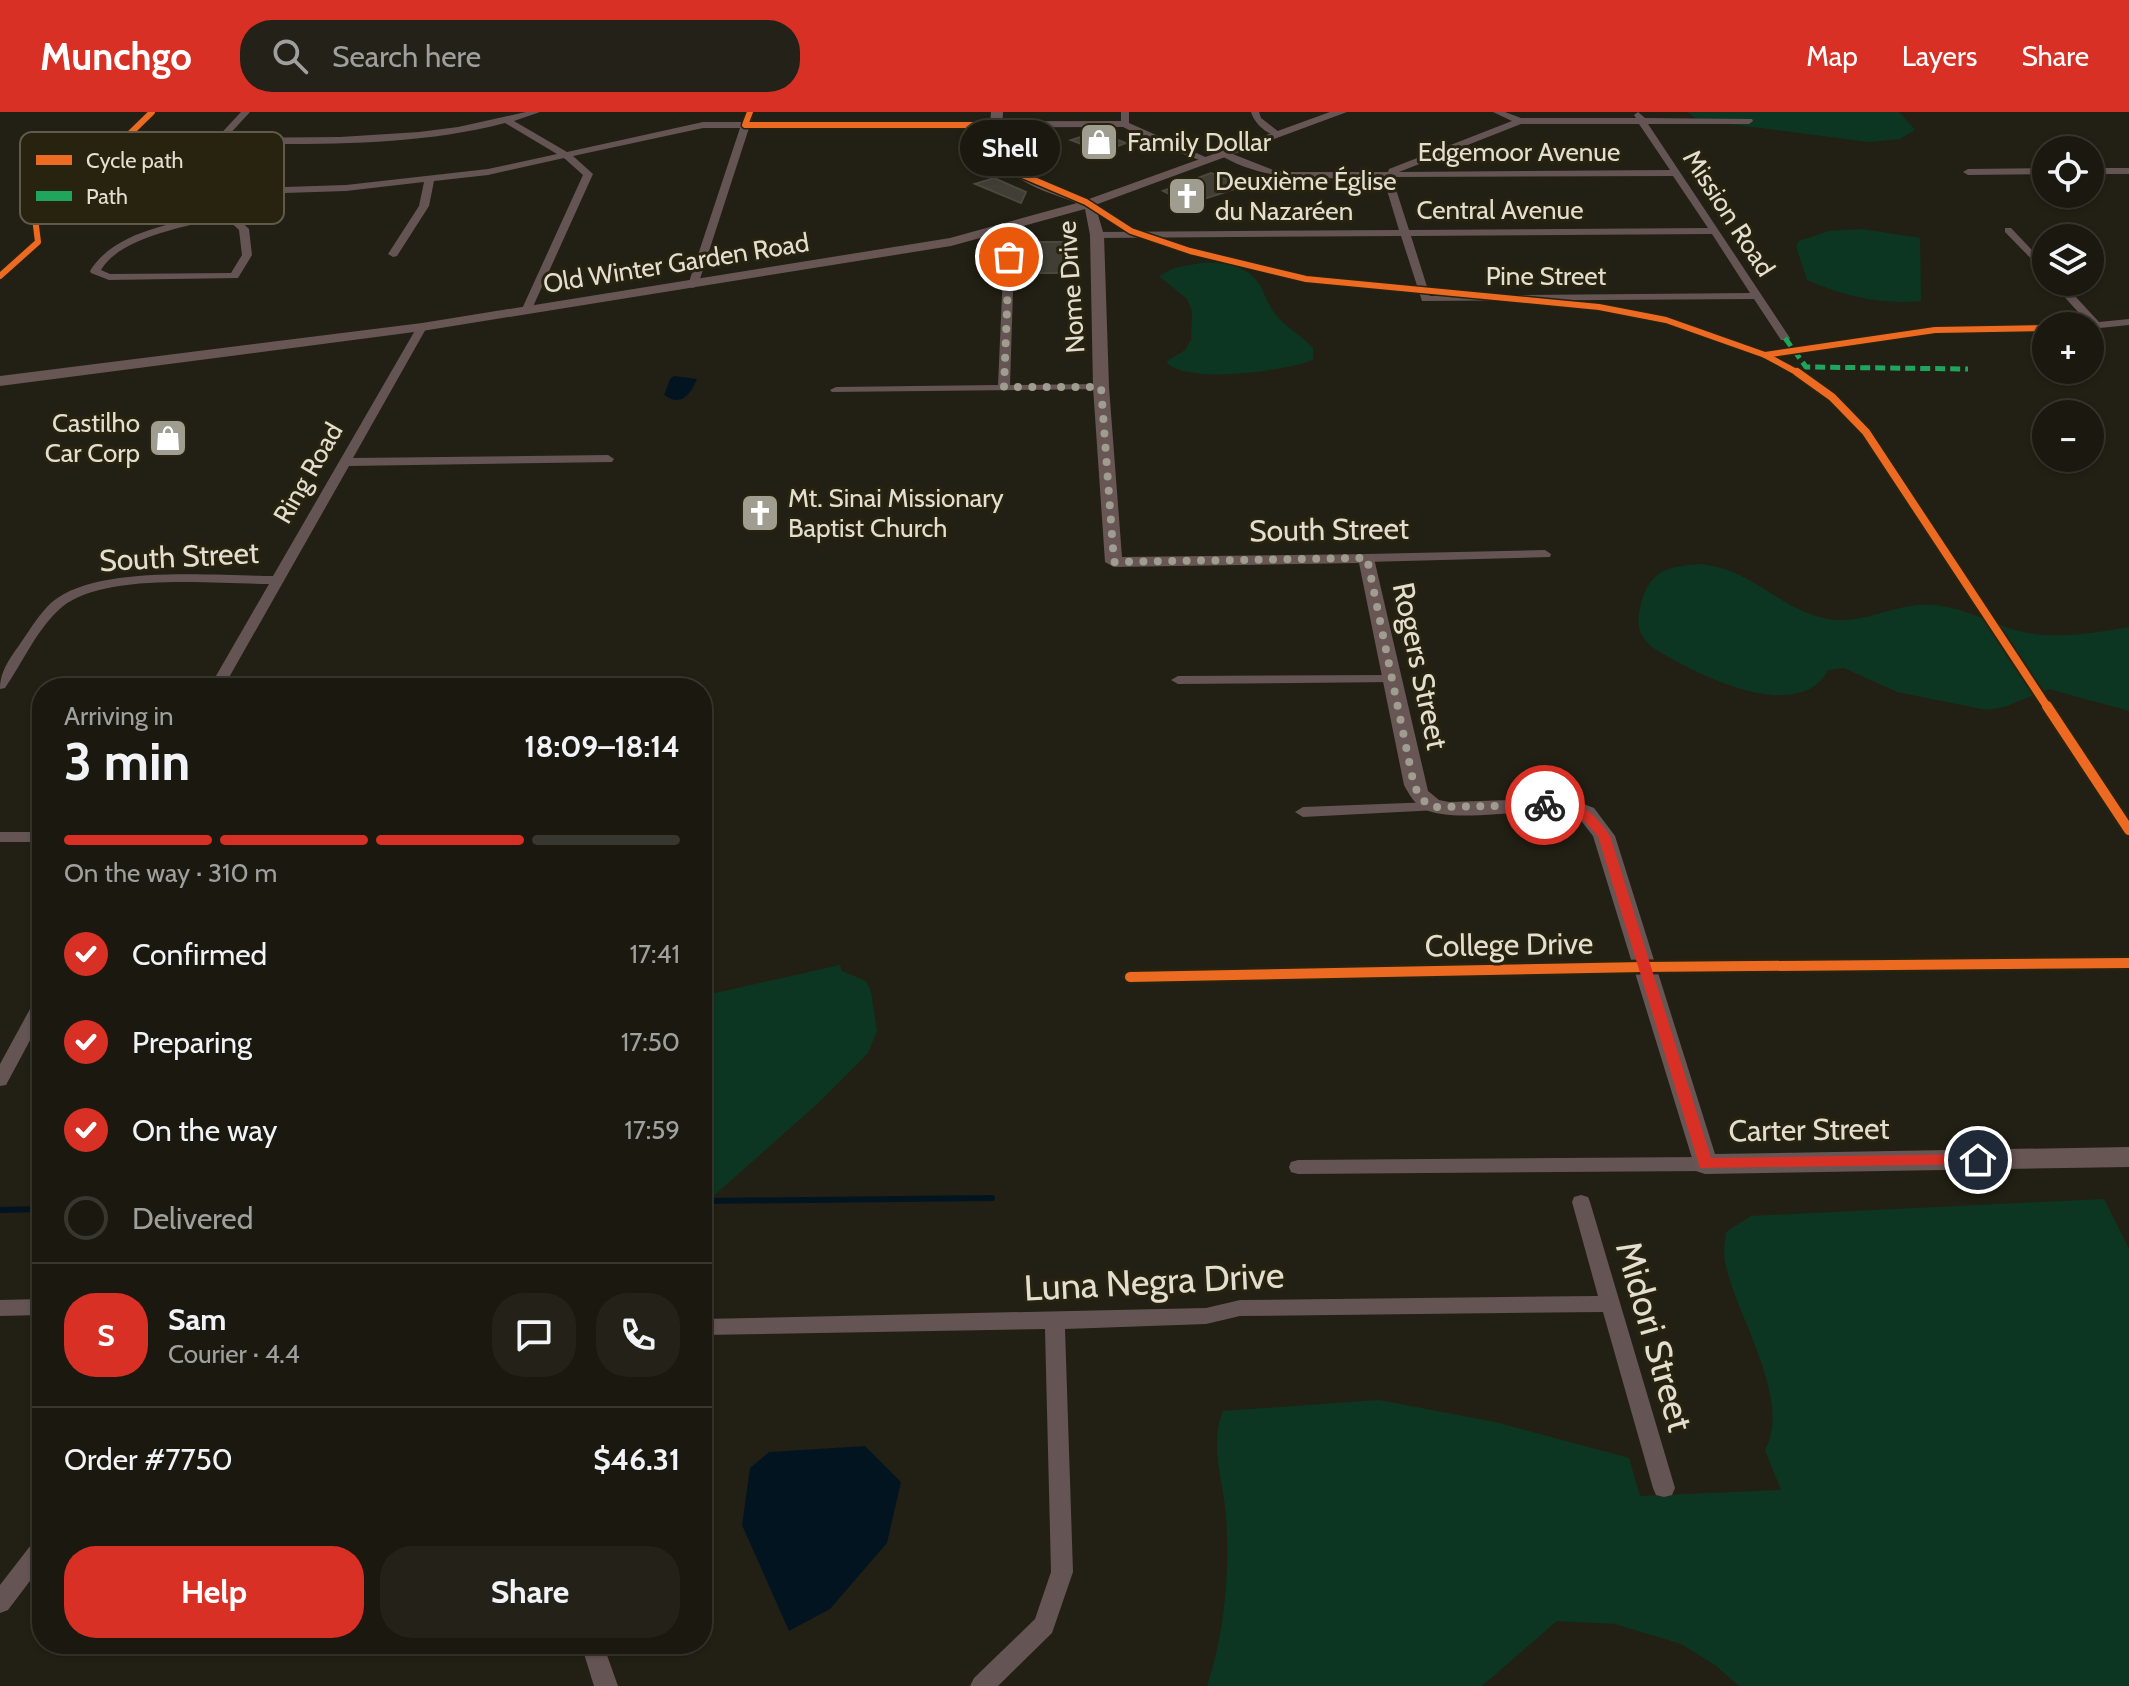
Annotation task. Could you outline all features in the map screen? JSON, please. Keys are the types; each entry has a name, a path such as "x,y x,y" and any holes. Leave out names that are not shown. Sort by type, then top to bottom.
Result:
{"street":[{"path":"228,132 246,112"},
{"path":"284,141 365,140 416,135 508,121 536,112"},
{"path":"693,285 750,112"},
{"path":"866,125 869,112"},
{"path":"1125,112 1125,124"},
{"path":"1255,112 1257,119 1276,134"},
{"name":"Old Winter Garden Road","path":"0,381 422,327 915,248 1010,228 1341,112"},
{"path":"1497,112 1520,121"},
{"path":"1405,233 1387,175 1394,169 1520,121 1639,116 1749,121"},
{"name":"Mission Road","path":"1639,116 1785,338"},
{"path":"996,118 998,149 1020,174 1086,202"},
{"path":"284,189 429,181 567,156 674,129 745,125 866,125 996,118 1125,124 1160,142 1205,159"},
{"path":"508,121 567,156 588,174 526,311"},
{"name":"Edgemoor Avenue","path":"1222,153 1271,172 1288,175 1676,173"},
{"path":"1968,172 2032,171"},
{"path":"2104,171 2129,171"},
{"path":"393,254 424,206 429,181"},
{"name":"Nome Drive","path":"1086,202 1092,210 1097,235 1101,387 1114,562"},
{"path":"192,224 130,242 109,253 97,263 95,271 109,277 234,276 247,255 244,229 238,224"},
{"path":"1004,387 1010,228"},
{"path":"2008,230 2032,256"},
{"name":"Central Avenue","path":"1097,235 1712,231"},
{"name":"Pine Street","path":"1405,233 1426,299 1758,296"},
{"path":"2067,296 2080,312"},
{"path":"2104,324 2129,322"},
{"name":"Ring Road","path":"222,678 422,327"},
{"path":"1935,330 2032,328"},
{"path":"836,390 1101,387"},
{"path":"344,462 608,459"},
{"name":"South Street","path":"1114,562 1545,554"},
{"name":"Rogers Street","path":"1367,558 1414,785 1421,799 1433,807"},
{"name":"South Street","path":"0,685 57,605 85,589 126,581 276,580"},
{"path":"1178,680 1391,679"},
{"path":"1303,812 1552,805 1579,808 1593,819 1604,836 1705,1164"},
{"path":"0,837 32,837"},
{"name":"College Drive","path":"1130,977 1643,967 2129,963"},
{"path":"0,1080 32,1021"},
{"name":"Carter Street","path":"1298,1167 2129,1157"},
{"name":"Midori Street","path":"1581,1202 1664,1488"},
{"name":"Luna Negra Drive","path":"712,1327 1206,1316 1240,1308 1610,1304"},
{"path":"0,1308 32,1307"},
{"path":"982,1686 1044,1625 1062,1572 1055,1321"},
{"path":"0,1603 32,1561"},
{"path":"595,1654 606,1686"}],"green space":[{"path":"1687,112 1899,112 1915,130 1900,139 1869,142 1698,120"},
{"path":"1862,229 1920,238 1921,301 1892,302 1862,298 1807,280 1796,246 1799,241 1829,231"},
{"path":"1201,263 1227,264 1250,274 1276,315 1313,348 1313,360 1239,374 1197,373 1168,364 1167,361 1185,350 1191,340 1192,311 1187,299 1159,276 1174,268"},
{"path":"1702,564 1751,581 1806,613 1835,620 1932,605 1958,610 2032,634 2074,635 2129,627 2129,711 2049,689 2004,707 1987,710 1897,692 1844,668 1828,670 1816,685 1799,693 1756,693 1734,687 1659,652 1646,641 1640,630 1640,608 1648,585 1654,578 1679,566"},
{"path":"840,965 842,971 866,981 871,992 877,1031 868,1053 815,1106 712,1197 712,994"},
{"path":"2104,1199 2129,1249 2129,1686 1739,1686 1715,1665 1681,1644 1615,1624 1557,1621 1482,1686 1207,1686 1222,1623 1226,1579 1226,1515 1217,1449 1223,1411 1379,1400 1495,1422 1629,1458 1640,1496 1781,1490 1765,1450 1772,1429 1772,1406 1767,1382 1724,1258 1726,1232 1751,1216"}],"water":[{"path":"674,376 697,379 689,394 676,400 664,395"},
{"path":"865,1446 901,1482 887,1543 830,1609 789,1631 742,1525 750,1468 769,1452"}],"building":[{"name":"Family Dollar","path":"1096,132 1126,143 1102,152 1071,140"},
{"path":"1211,173 1244,186 1189,204 1163,191"},
{"path":"994,178 1026,192 1021,203 975,184"},
{"path":"1040,242 1065,242 1065,273 1039,273"}],"waterway":[{"path":"712,1201 992,1198"},
{"path":"0,1210 32,1209"}],"marked path":[{"path":"1785,338 1806,367 1968,369"}],"cycle path":[{"path":"132,132 152,112"},
{"path":"750,112 745,125 996,125 998,149 1020,174 1086,202 1131,231 1190,251 1306,279 1599,307 1666,320 1765,355 1799,373 1832,397 1866,432 2129,830"},
{"path":"0,276 38,242 36,224"},
{"path":"1765,355 1935,330 2032,328"},
{"path":"1130,977 1643,967 2129,963"}],"way so far":[{"path":"1009,257 1004,387 1101,387 1114,562 1367,558 1414,785 1421,799 1433,807 1545,805"}],"place":[{"name":"Family Dollar","path":"1099,142"},
{"name":"Deuxième Église du Nazaréen","path":"1187,196"},
{"name":"Shell","path":"1009,257"},
{"name":"Castilho Car Corp","path":"168,438"},
{"name":"Mt. Sinai Missionary Baptist Church","path":"760,513"}],"route":[{"path":"1545,805 1579,808 1593,819 1604,836 1705,1164 1978,1160"}]}
